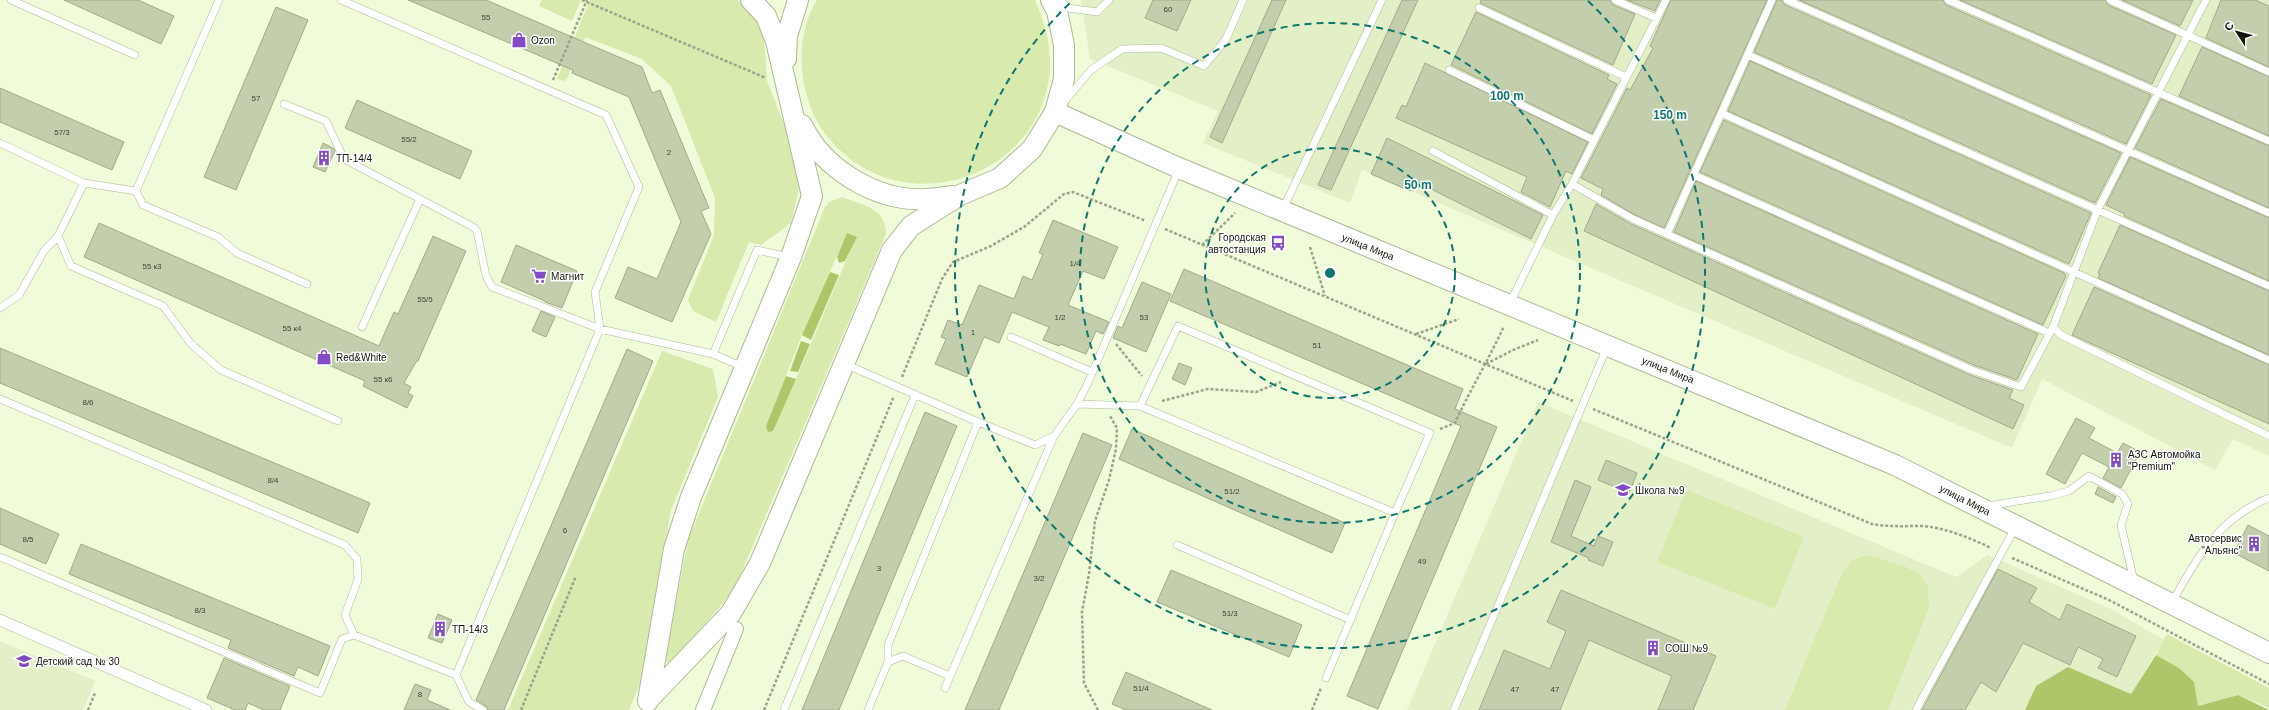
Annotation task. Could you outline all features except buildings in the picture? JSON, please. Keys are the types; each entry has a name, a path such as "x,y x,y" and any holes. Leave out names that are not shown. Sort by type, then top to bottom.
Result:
{"main road":[{"path":"647,704 674,549 691,497 791,257 812,196 776,41 766,16 750,0"},
{"path":"798,0 787,36 788,88 807,135 829,162 858,183 890,195 925,200 960,195"},
{"path":"647,704 731,613 760,563 892,250 911,226 960,195 1000,178 1032,149 1055,112 1064,79 1064,45 1057,11 1051,0"},
{"name":"улица Мира","path":"1055,112 1179,168 1895,465 2269,653"}],"street":[{"path":"0,620 206,710"},
{"path":"703,710 736,629"}],"lane":[{"path":"11,0 135,55"},
{"path":"136,191 219,0"},
{"path":"341,0 606,114 639,187 595,292 600,329 456,675"},
{"path":"1060,0 1068,8 1098,12 1109,0"},
{"path":"1055,112 1091,70 1122,49 1162,48 1204,66 1226,39 1243,0"},
{"path":"1282,211 1382,0"},
{"path":"1615,0 1656,18"},
{"path":"1509,305 1553,215 1572,184 1666,0"},
{"path":"1667,234 1772,0"},
{"path":"1787,0 2269,213"},
{"path":"1948,0 2269,141"},
{"path":"2110,0 2269,72"},
{"path":"1572,184 1633,219 2008,384 2021,387 2051,330 2098,209 2206,0"},
{"path":"1479,8 1626,77"},
{"path":"1748,55 2269,286"},
{"path":"1449,70 1594,140"},
{"path":"284,104 326,121 344,159 473,227 477,231 486,276 492,287 600,329 713,354 744,368"},
{"path":"1721,113 2269,360"},
{"path":"0,143 84,183 136,191"},
{"path":"1433,151 1553,215"},
{"path":"945,688 1054,436 1077,404 1092,372 1179,168"},
{"path":"1694,175 2051,330 2269,436"},
{"path":"0,308 19,295 44,251 58,236 84,183"},
{"path":"136,191 143,205 218,237 237,253 307,284"},
{"path":"362,327 420,199"},
{"path":"58,236 71,266 163,306 191,344 221,370 338,421"},
{"path":"713,354 757,250 791,257"},
{"path":"1140,406 1178,326 1430,433 1326,678"},
{"path":"1011,337 1092,372"},
{"path":"1454,710 1584,406 1608,346"},
{"path":"845,364 1035,445 1054,436"},
{"path":"784,710 916,395"},
{"path":"0,399 346,545 357,559 358,579 345,615 354,635"},
{"path":"1077,404 1140,406 1395,513"},
{"path":"868,710 888,662 888,645 978,422"},
{"path":"1980,508 2069,491 2089,476 2122,494 2128,504 2121,526 2135,585"},
{"path":"2172,604 2194,562 2215,534 2252,505 2269,498"},
{"path":"1916,710 2017,526"},
{"path":"1177,545 1351,620"},
{"path":"0,557 320,693 342,639 354,635 456,675 469,702 483,710"},
{"path":"888,662 903,656 950,676"}],"path":[{"path":"582,0 788,88"},
{"path":"548,89 586,1"},
{"path":"764,710 942,279 953,262 991,246 1024,227 1064,194 1073,192 1325,296 1584,406 1872,524 1890,527 1922,526 1945,530 1974,540 2108,600 2269,684"},
{"path":"1202,245 1235,213"},
{"path":"1310,247 1325,296"},
{"path":"1415,334 1459,319"},
{"path":"1430,433 1455,423 1469,392 1486,364 1504,326"},
{"path":"1108,336 1150,385"},
{"path":"1486,364 1513,350 1538,340"},
{"path":"1140,406 1208,389 1256,392 1296,376"},
{"path":"1098,710 1084,683 1082,612 1089,574 1095,522 1110,480 1116,449 1118,428 1104,405"},
{"path":"520,710 576,576"},
{"path":"1312,710 1326,678"},
{"path":"88,710 95,693"}],"shaded area":[{"path":"542,0 581,0 572,21 539,6"},
{"path":"590,0 737,0 763,21 767,81 803,172 791,223 761,245 749,242 716,322 693,311 688,300 714,235 715,198 671,86 642,59 585,37 566,81 557,79"},
{"path":"817,0 1035,0 1046,33 1050,58 1050,67 1043,103 1026,133 1003,157 974,174 941,183 908,183 874,173 844,154 825,134 816,119 806,93 803,81 801,58 802,45 807,22"},
{"path":"1081,0 2269,0 2269,456 2233,439 2215,470 2042,379 2012,448 1362,170 1350,203 1203,143 1218,111 1090,59"},
{"path":"842,197 865,205 878,213 882,218 885,225 886,234 734,590 676,658 668,663 665,659 688,540 825,207 829,202","holes":["847,233 856,237 796,379 766,426 802,335"]},
{"path":"662,351 713,369 718,397 671,510 642,679 629,710 508,710"},
{"name":"Школа №9","path":"1538,402 1956,577 1988,555 2111,609 2164,640 2131,694 2068,667 2036,686 2025,710 1407,710"},
{"path":"1686,490 1804,537 1775,609 1657,562"},
{"path":"1866,555 1904,566 1919,574 1928,586 1929,608 1888,710 1785,710 1842,573 1853,560"},
{"path":"2167,634 2269,688 2269,708 2238,695 2198,706 2179,668 2156,655"},
{"name":"Детский сад № 30","path":"0,641 95,681 83,710 0,710"}],"green space":[{"path":"847,233 857,237 845,261 839,263 837,257"},
{"path":"830,272 839,275 811,340 802,335"},
{"path":"801,341 810,344 798,372 790,371"},
{"path":"786,376 796,379 773,431 768,432 766,426"},
{"path":"2156,655 2179,668 2194,682 2198,706 2238,695 2269,710 2025,710 2036,686 2068,667 2131,694"}],"place":[{"name":"Ozon","path":"519,40"},
{"name":"ТП-14/4","path":"324,158"},
{"name":"Городская автостанция","path":"1278,243"},
{"name":"Магнит","path":"539,276"},
{"name":"Red&White","path":"324,357"},
{"name":"АЗС Автомойка \"Premium\"","path":"2116,460"},
{"name":"Школа №9","path":"1623,490"},
{"name":"Автосервис \"Альянс\"","path":"2254,544"},
{"name":"ТП-14/3","path":"440,629"},
{"name":"СОШ №9","path":"1653,648"},
{"name":"Детский сад № 30","path":"24,661"}]}
